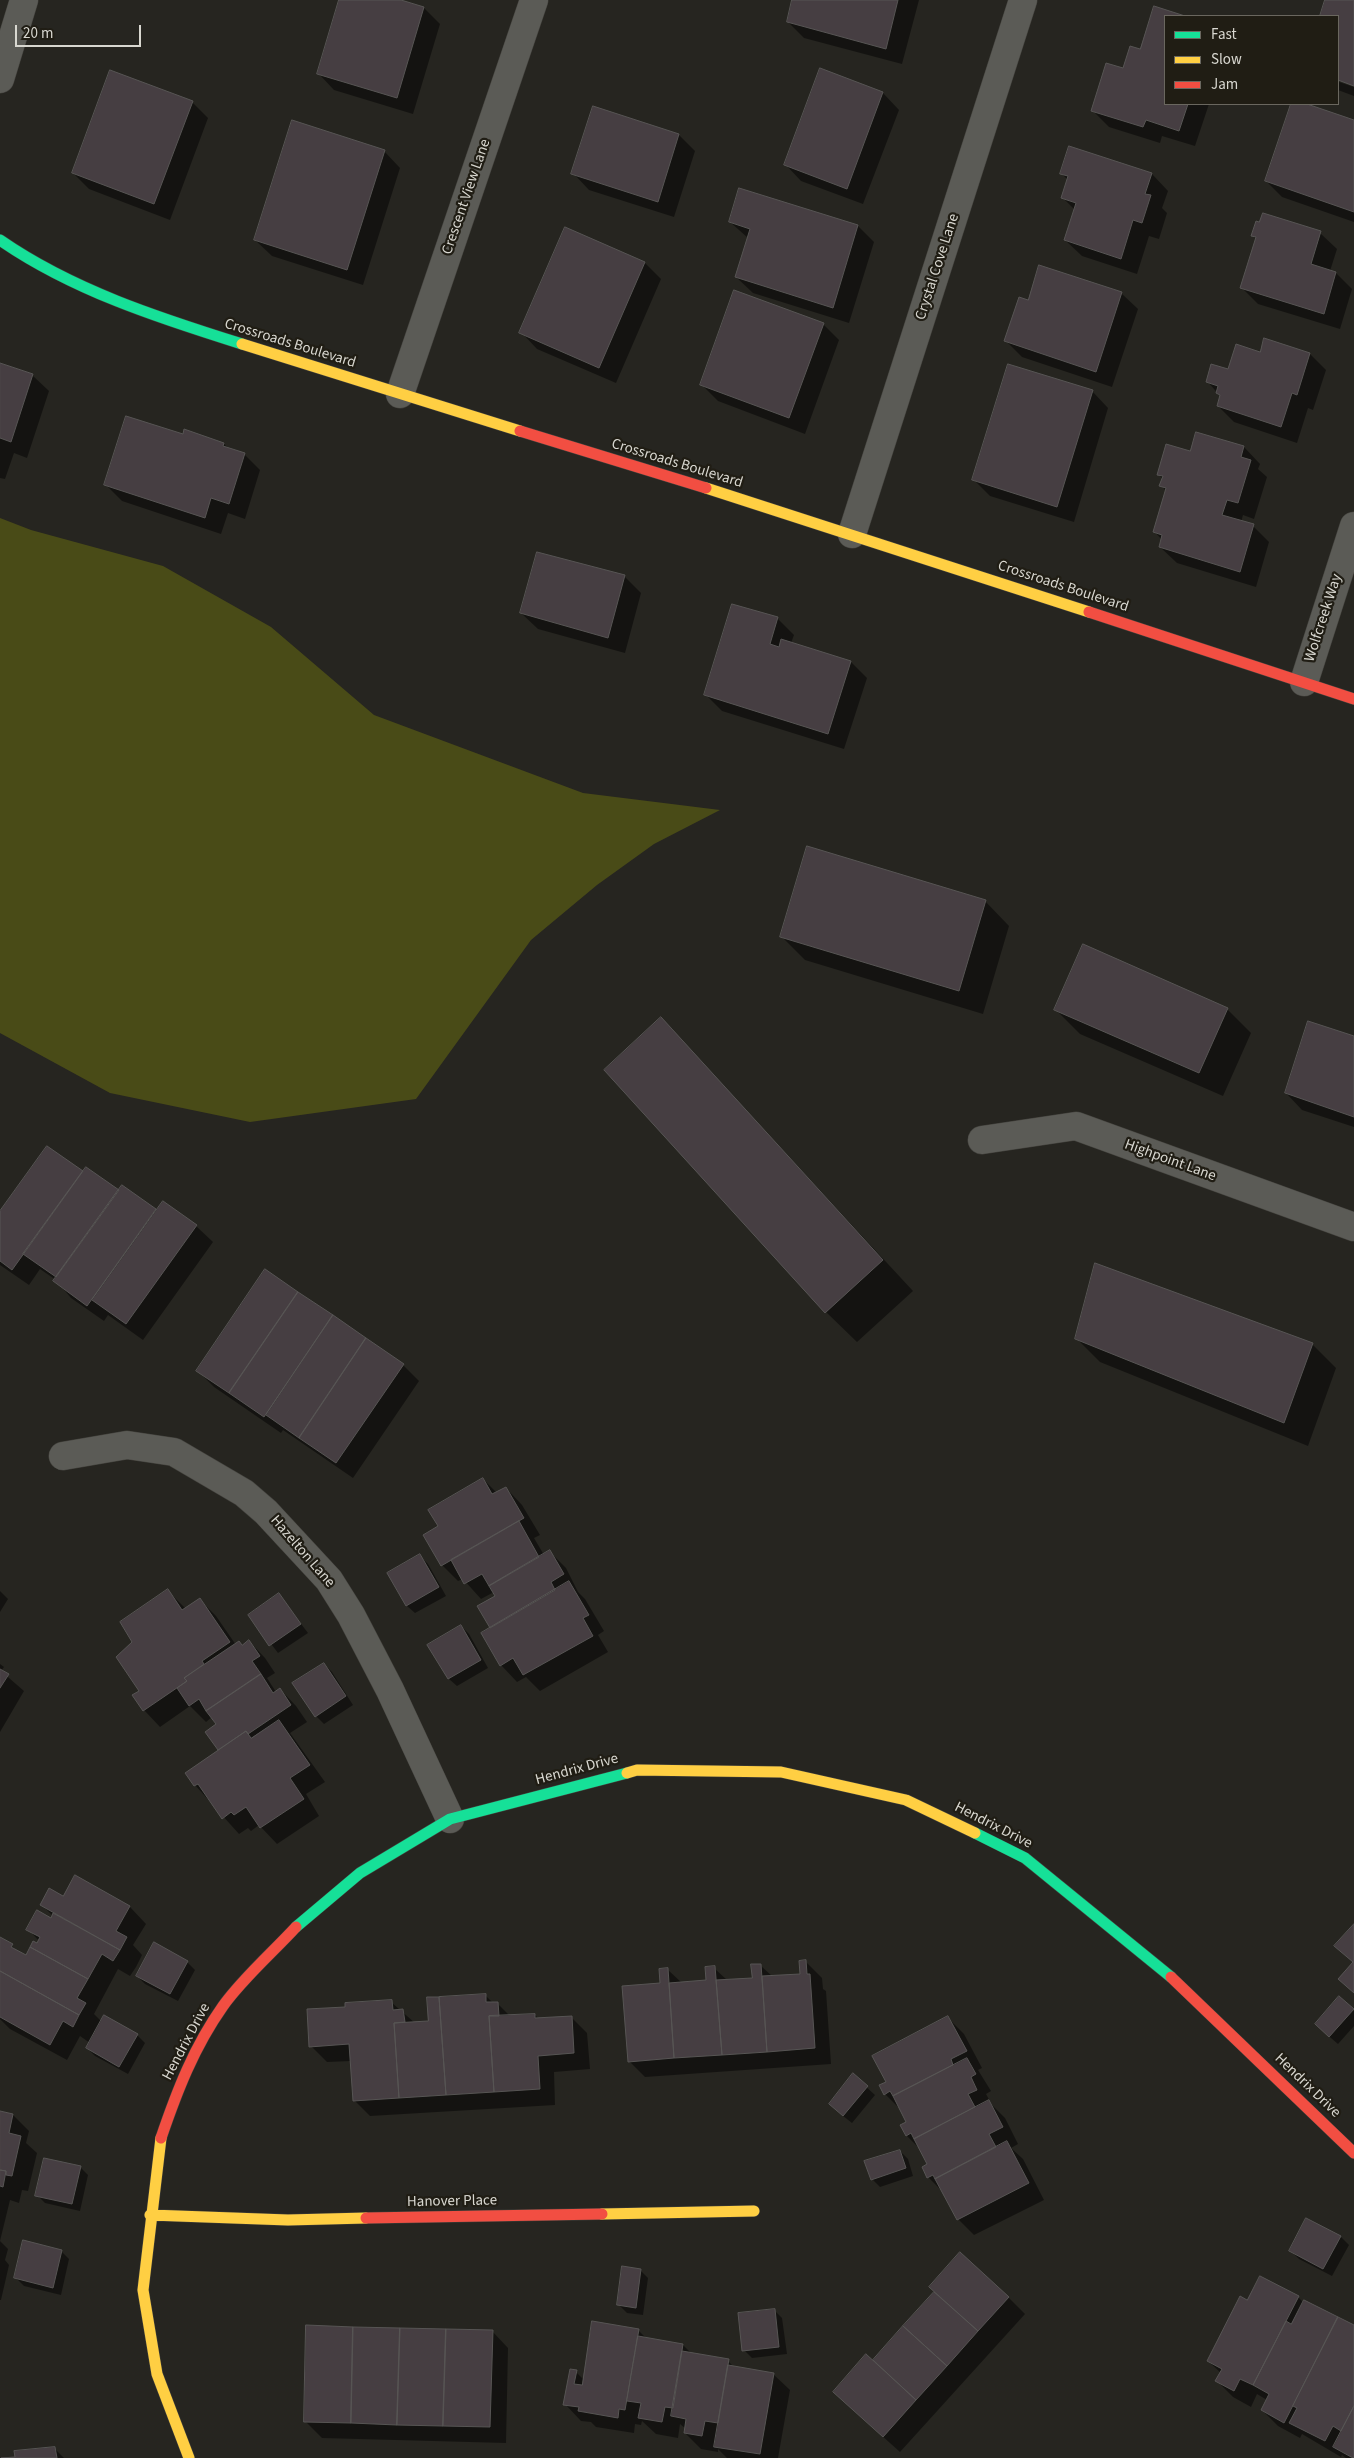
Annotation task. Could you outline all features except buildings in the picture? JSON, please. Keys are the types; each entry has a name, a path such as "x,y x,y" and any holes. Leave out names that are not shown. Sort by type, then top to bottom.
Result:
{"street":[{"path":"0,79 24,0"},
{"name":"Crescent View Lane","path":"400,394 534,0"},
{"name":"Crystal Cove Lane","path":"852,534 1023,0"},
{"name":"Crossroads Boulevard","path":"0,240 32,262 158,318 852,534 1354,698"},
{"name":"Wolfcreek Way","path":"1304,682 1354,526"},
{"name":"Highpoint Lane","path":"982,1140 1076,1126 1354,1227"},
{"name":"Hazelton Lane","path":"63,1456 127,1444 174,1452 244,1493 266,1512 329,1580 352,1615 390,1690 450,1819"},
{"name":"Hendrix Drive","path":"189,2458 157,2374 143,2290 150,2215 160,2141 180,2083 200,2043 224,2005 299,1924 360,1873 450,1819 637,1770 781,1772 906,1800 1025,1858 1176,1981 1354,2153"},
{"name":"Hanover Place","path":"150,2215 288,2220 754,2211"}],"shaded area":[{"path":"0,518 31,530 163,566 271,627 374,715 583,793 720,810 654,844 597,885 531,940 416,1099 250,1122 110,1093 0,1033"}],"traffic: fast":[{"path":"0,240 28,258 86,288 148,313 242,344"},
{"path":"296,1927 360,1873 450,1819 627,1773"},
{"path":"975,1833 1025,1858 1171,1977"}],"traffic: slow":[{"path":"242,344 520,431"},
{"path":"706,488 1089,612"},
{"path":"627,1773 637,1770 781,1772 906,1800 975,1833"},
{"path":"161,2138 143,2290 157,2374 189,2458"},
{"path":"602,2214 754,2211"},
{"path":"150,2215 288,2220 366,2218"}],"traffic: jam":[{"path":"520,431 706,488"},
{"path":"1089,612 1354,699"},
{"path":"161,2138 173,2103 203,2037 223,2006 239,1986 296,1927"},
{"path":"1171,1977 1354,2153"},
{"path":"366,2218 602,2214"}]}
